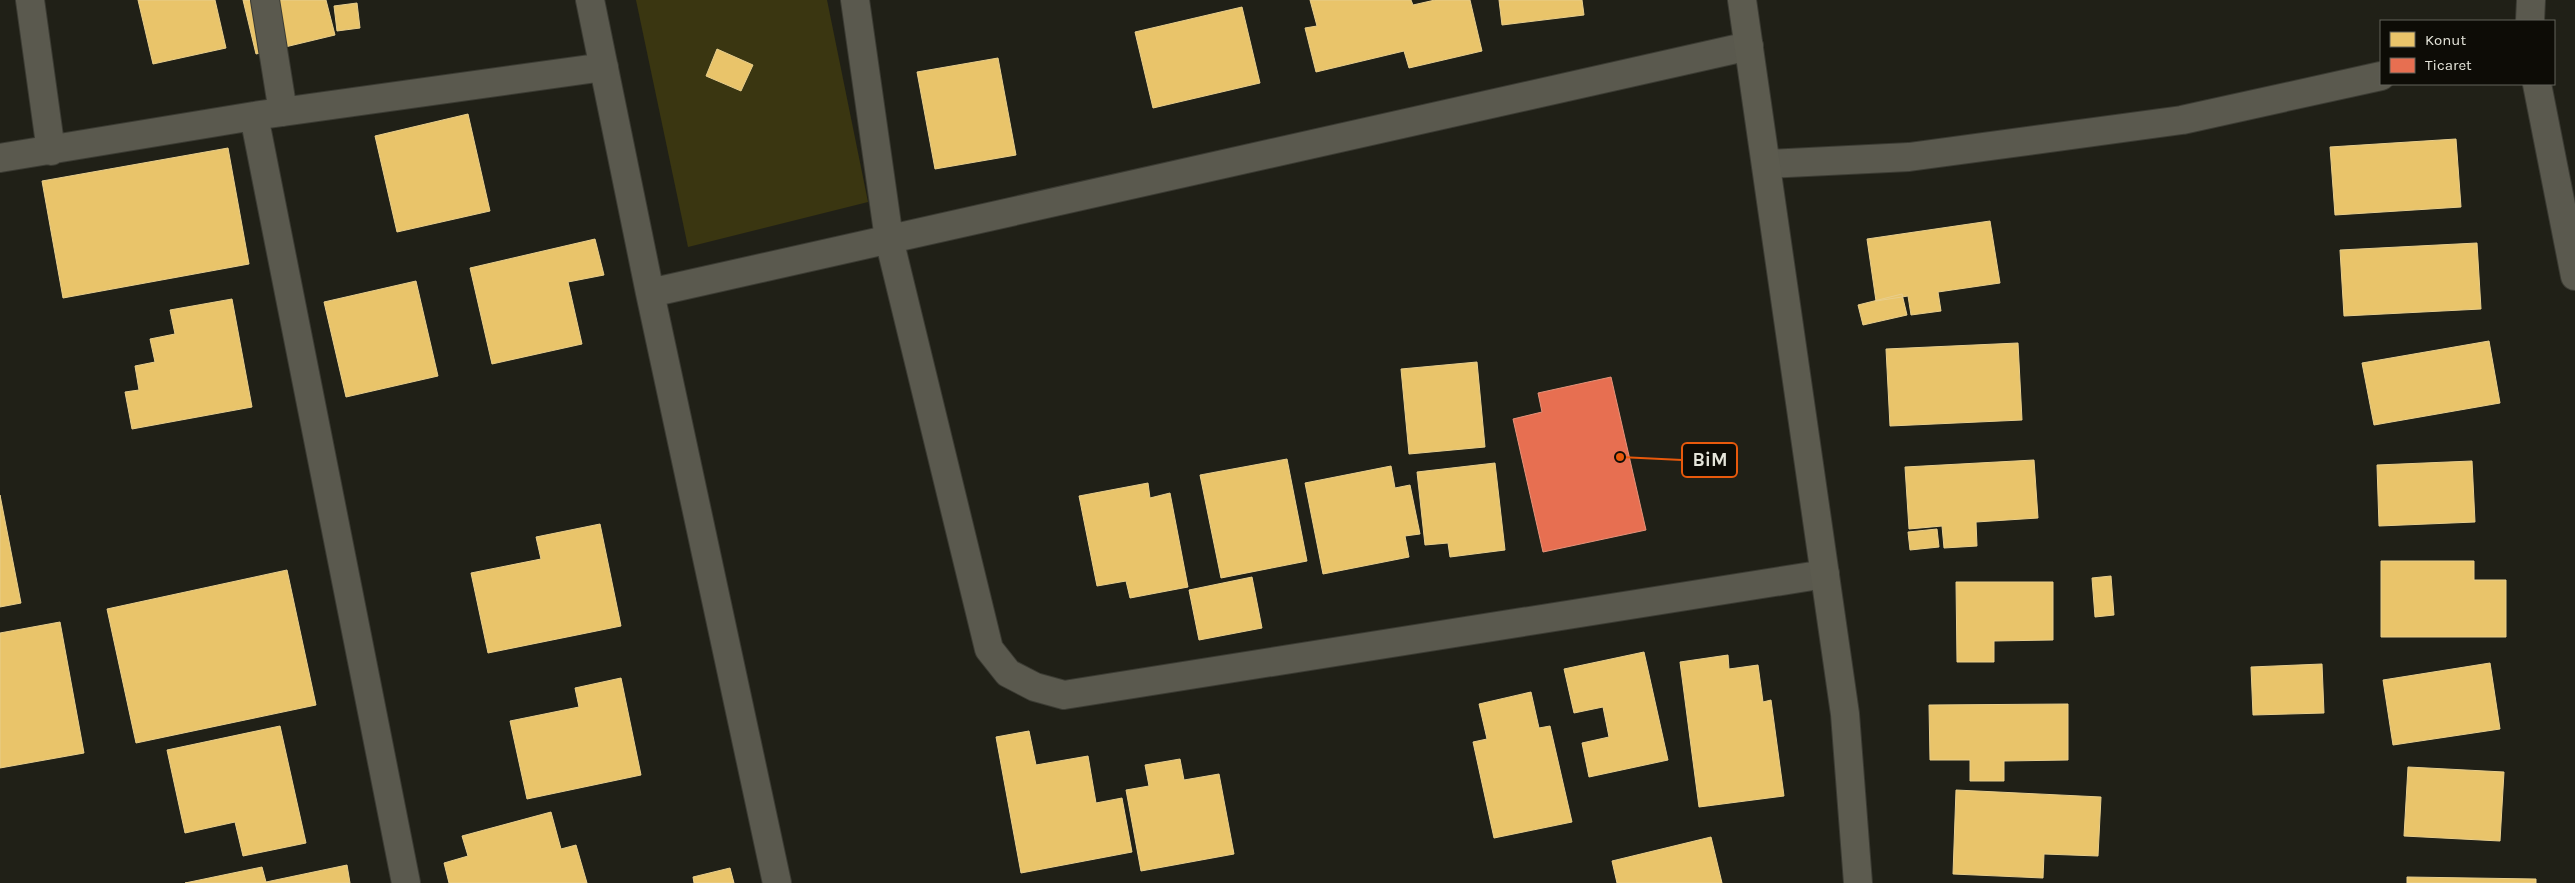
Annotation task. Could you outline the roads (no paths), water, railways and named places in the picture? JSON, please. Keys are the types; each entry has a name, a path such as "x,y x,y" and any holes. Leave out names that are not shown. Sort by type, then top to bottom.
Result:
{"street":[{"path":"30,0 51,151"},
{"path":"265,0 283,112"},
{"path":"590,0 650,293 777,883"},
{"path":"855,0 889,239 989,648 1008,673 1035,687 1064,695 1825,574"},
{"path":"1742,0 1845,714 1858,883"},
{"path":"2530,20 2531,0"},
{"path":"650,293 1749,46"},
{"path":"0,158 254,116 604,67"},
{"path":"1766,164 1909,157 2182,120 2380,76"},
{"path":"2537,85 2575,276"},
{"path":"254,116 406,883"}],"place":[{"name":"BiM","path":"1620,457"}]}
